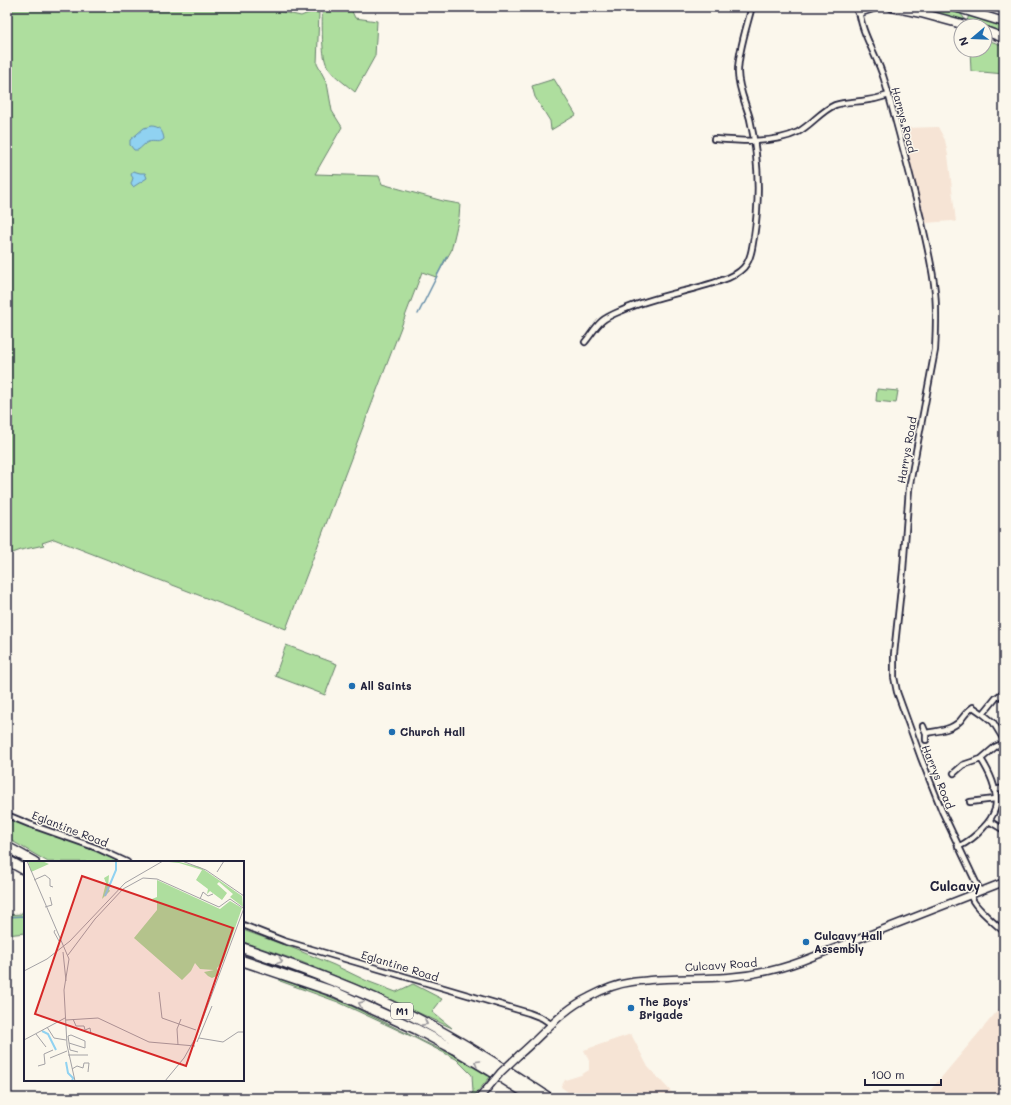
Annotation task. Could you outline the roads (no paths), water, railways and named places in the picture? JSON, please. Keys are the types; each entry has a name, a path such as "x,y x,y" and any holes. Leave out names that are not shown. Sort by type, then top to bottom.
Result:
{"highway":[{"path":"859,10 874,7"},
{"path":"892,7 953,22"},
{"path":"955,7 1004,22"},
{"path":"993,34 1004,38"},
{"path":"7,847 32,861"},
{"path":"7,860 24,869"},
{"name":"M1","path":"244,948 340,983 414,1017 495,1062 549,1098"},
{"name":"M1","path":"244,961 334,992 416,1029 485,1067 534,1098"}],"street":[{"path":"585,342 596,327 614,314 633,305 729,278 744,267 748,262 751,254 758,204 758,189 754,141 750,118 739,83 738,72 739,59 750,10"},
{"name":"Harrys Road","path":"859,10 863,27 883,75 913,184 933,276 936,314 934,350 909,489 903,570 894,654 894,677 897,692 918,751 942,811 980,891"},
{"path":"714,139 754,141 787,136 798,132 826,110 835,105 889,96"},
{"path":"983,714 996,698 1004,692"},
{"path":"926,733 949,728 973,708 993,722 1004,740"},
{"path":"923,726 926,733 926,740"},
{"path":"954,773 963,765 981,759 995,747 1004,743"},
{"path":"958,847 975,836 989,821 995,810 992,779 981,759"},
{"path":"994,790 1004,788"},
{"path":"970,802 995,799"},
{"name":"Eglantine Road","path":"7,814 29,824 97,848 125,861"},
{"path":"989,821 1004,830"},
{"name":"Culcavy Road","path":"479,1098 501,1072 563,1013 581,1001 602,991 632,982 752,975 776,970 1004,882"},
{"path":"971,895 971,898 977,907 1004,932"},
{"name":"Eglantine Road","path":"244,925 284,941 529,1013 542,1018 551,1024"}],"water":[{"path":"151,126 160,130 164,139 160,141 148,142 138,150 134,150 130,145 130,140 144,128"},
{"path":"133,171 145,173 147,178 133,187 131,184 133,178 131,175"}],"waterway":[{"path":"418,314 447,256"},
{"path":"7,917 24,916"}],"place":[{"name":"All Saints","path":"352,686"},
{"name":"Church Hall","path":"392,732"},
{"name":"Culcavy Hall Assembly","path":"806,942"},
{"name":"The Boys' Brigade","path":"631,1008"}],"district":[{"name":"Culcavy","path":"955,886"}]}
